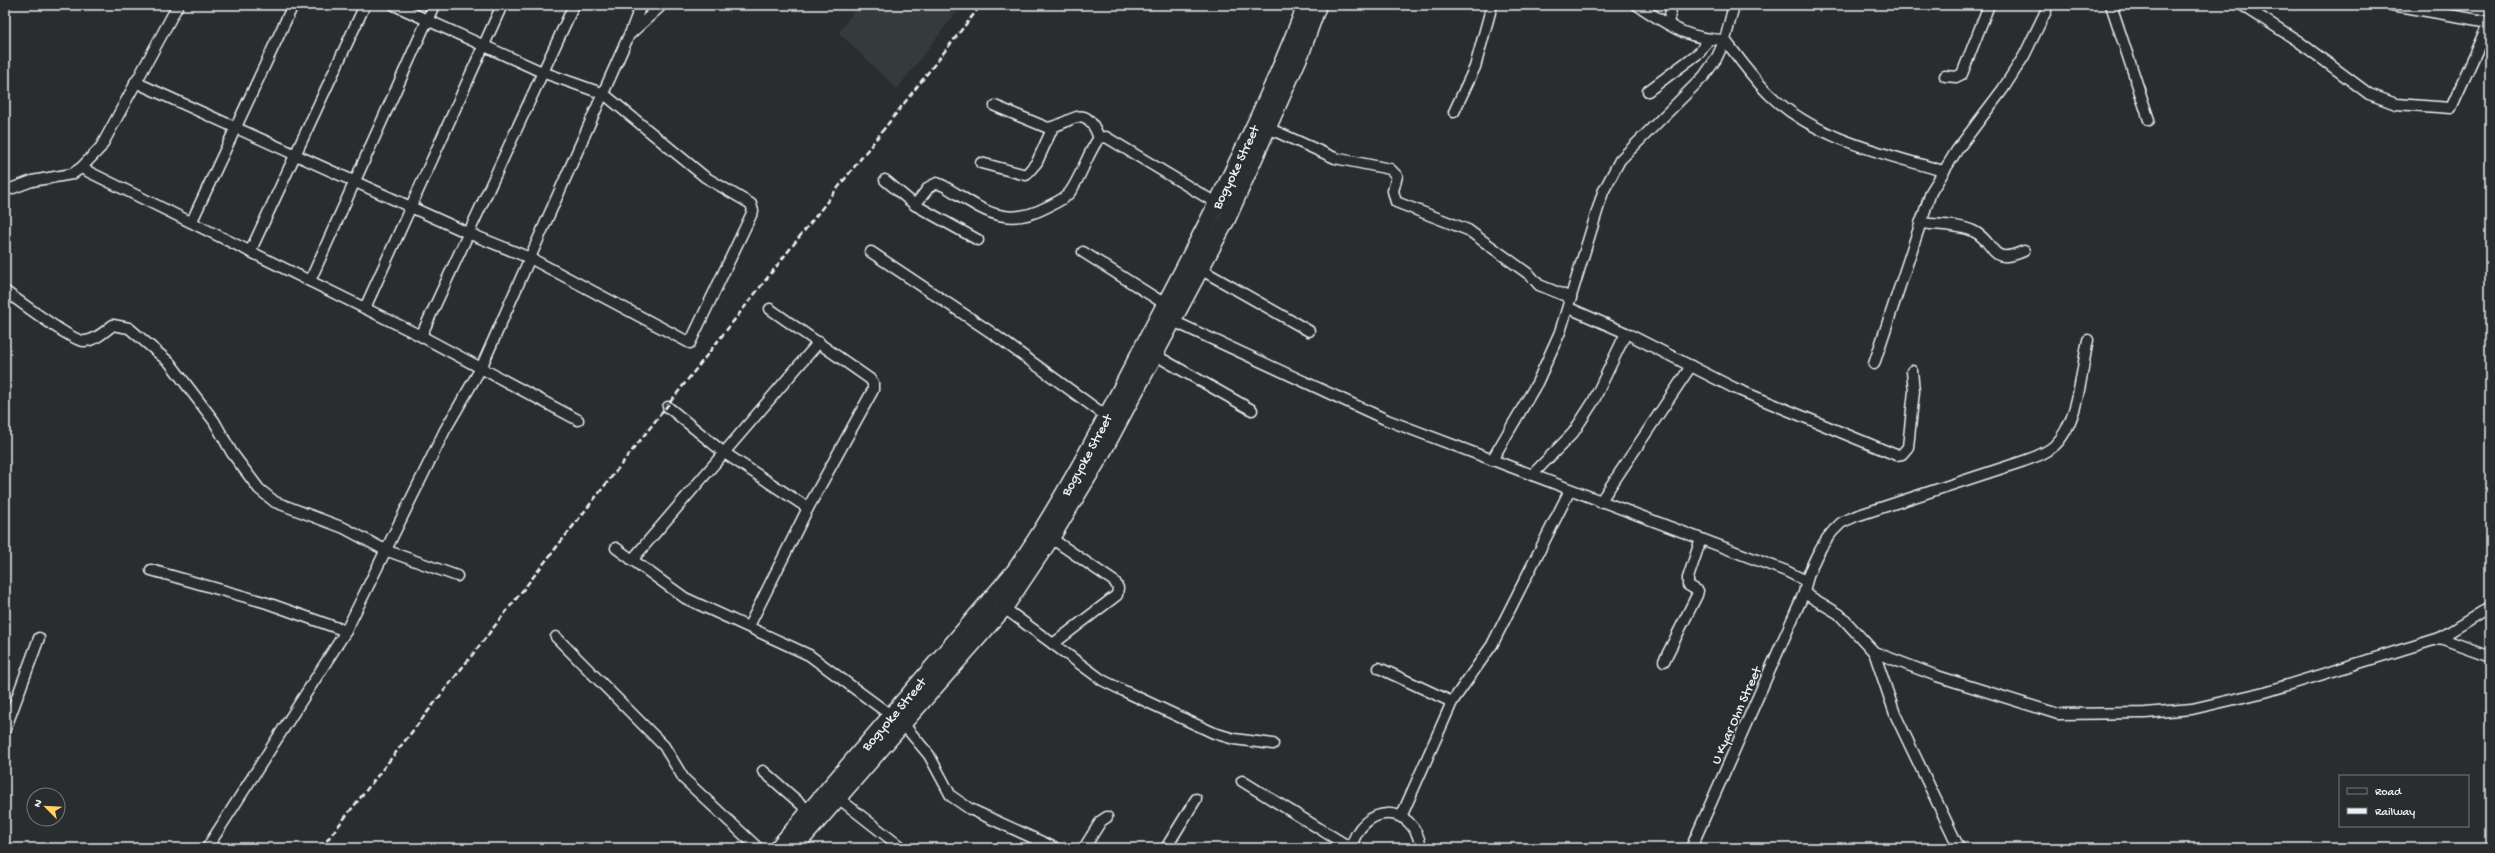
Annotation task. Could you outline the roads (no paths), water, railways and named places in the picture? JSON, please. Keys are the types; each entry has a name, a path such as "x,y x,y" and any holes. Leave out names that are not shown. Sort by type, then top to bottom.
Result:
{"main road":[{"name":"Bogyoke Street","path":"778,848 810,812 1004,608 1051,538 1101,455 1200,269 1252,130 1306,5"},
{"name":"Bogyoke Street","path":"794,848 837,797 898,720 1014,572 1035,541 1081,465 1165,304 1224,207 1268,128 1301,53 1318,5"}],"street":[{"path":"5,191 32,181 72,174 81,168 100,147 178,5"},
{"path":"192,221 238,128 293,5"},
{"path":"250,252 365,5"},
{"path":"135,82 468,233 530,258 690,343 753,211 751,204 705,177 604,94 542,72 394,5"},
{"path":"310,281 434,5"},
{"path":"365,308 502,5"},
{"path":"421,336 574,5"},
{"path":"207,848 346,631 445,430 481,368 604,94 642,5"},
{"path":"629,36 662,5"},
{"path":"1454,112 1476,67 1492,5"},
{"path":"1637,5 1688,35 1708,40 1724,40"},
{"path":"1668,24 1672,5"},
{"path":"1492,460 1537,383 1570,303 1603,192 1615,168 1625,154 1644,139 1704,76 1716,59 1724,40 1734,5"},
{"path":"1945,76 1956,77 1962,74 1989,5"},
{"path":"2111,5 2149,120"},
{"path":"2242,5 2298,41 2359,88 2381,99 2418,107 2451,108 2490,22 2392,5"},
{"path":"1874,364 1927,203 1943,171 2003,89 2024,56 2047,7"},
{"path":"1648,91 1700,52 1708,40"},
{"path":"1724,40 1770,96 1800,119 1836,137 1943,171"},
{"path":"994,106 1048,128 1077,115 1083,116 1094,126 1099,138"},
{"path":"981,164 1026,175 1037,162 1053,127"},
{"path":"1268,128 1335,158 1390,169 1397,176 1393,191 1396,202 1468,230 1530,275 1539,285 1570,303 1734,388 1896,455 1902,454 1908,447 1914,391 1912,371"},
{"path":"1099,138 1106,137 1224,207"},
{"path":"915,204 929,187 937,184 986,212 1009,217 1031,215 1070,192 1099,138"},
{"path":"81,168 192,221 250,252 421,336 578,420"},
{"path":"885,180 915,204 978,240"},
{"path":"1920,223 1972,230 1994,252 2005,257 2010,258 2024,252"},
{"path":"871,252 992,333 1106,416"},
{"path":"1083,252 1165,304"},
{"path":"1200,269 1309,331"},
{"path":"5,291 70,335 82,341 93,340 113,325 129,328 170,363 214,421 232,453 259,488 275,502 344,528 385,550 457,576"},
{"path":"749,626 808,508 872,390 873,383 870,378 770,309"},
{"path":"1173,321 1387,420 1701,539 1806,581"},
{"path":"1532,475 1573,433 1593,402 1626,333"},
{"name":"U Kyar Ohn Street","path":"1691,848 1804,592 1806,581 1822,548 1841,523 2024,461 2043,454 2053,447 2062,438 2071,420 2088,340"},
{"path":"632,560 723,452 819,342"},
{"path":"1155,354 1252,410"},
{"path":"1600,502 1691,366"},
{"path":"668,407 723,452 808,508"},
{"path":"1401,817 1452,702 1492,645 1570,490"},
{"path":"1051,538 1115,582 1118,588 1117,595 1053,644"},
{"path":"1664,661 1697,595 1698,591 1688,585 1688,578 1701,539"},
{"path":"616,548 685,598 749,626 809,655 898,720 928,755 951,796 970,809 1054,848"},
{"path":"151,570 267,603 346,631"},
{"path":"1804,592 1839,614 1874,652 1895,714 1959,848"},
{"path":"1874,652 1937,676 2058,714 2145,713 2192,709 2266,692 2440,638 2490,607"},
{"path":"1004,608 1102,680 1214,733 1234,739 1273,744"},
{"path":"556,637 664,746 684,778 758,848"},
{"path":"5,730 39,638"},
{"path":"2440,638 2490,656"},
{"path":"1378,668 1452,702"},
{"path":"762,771 810,812"},
{"path":"1242,781 1351,848 1354,834 1362,823 1374,816 1381,815 1401,817 1412,826 1419,837 1421,848"},
{"path":"837,797 902,848"},
{"path":"1166,848 1196,799"},
{"path":"1084,848 1101,821 1107,817"}],"railway":[{"path":"321,848 981,5"}]}
